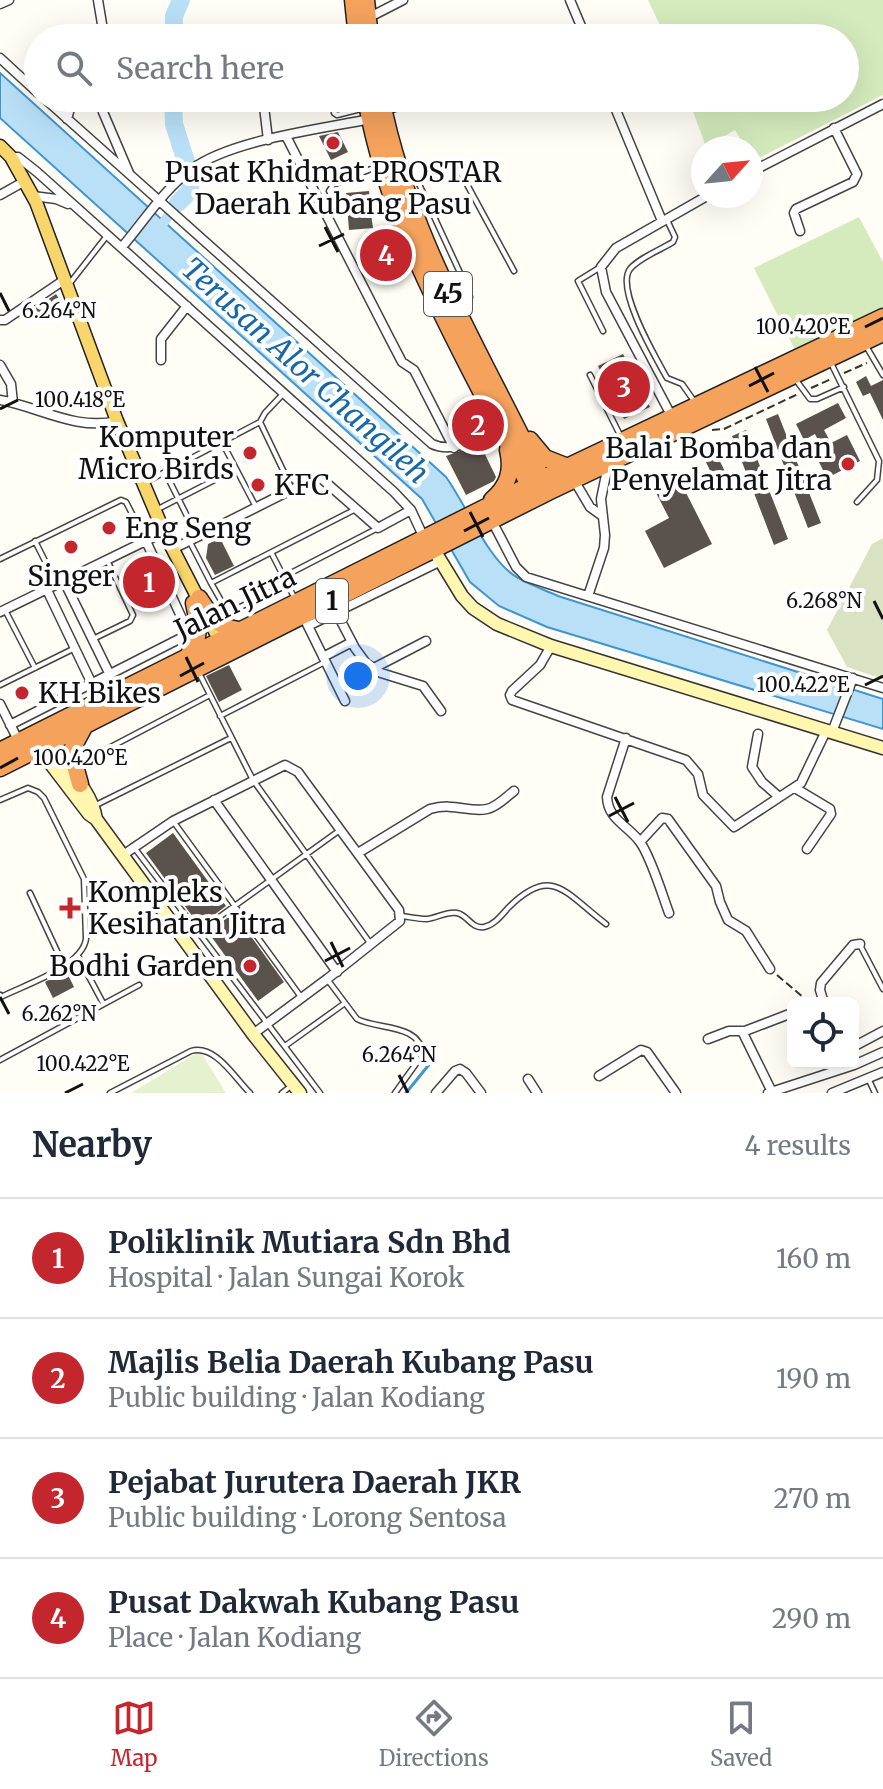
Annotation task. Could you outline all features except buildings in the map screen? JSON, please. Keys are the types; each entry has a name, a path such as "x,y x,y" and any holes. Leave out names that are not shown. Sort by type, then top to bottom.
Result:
{"highway":[{"path":"353,0 356,24"},
{"path":"366,0 368,24"},
{"name":"45","path":"375,112 381,166 407,237 539,489"},
{"name":"45","path":"376,112 411,185 419,231 505,425"},
{"name":"Jalan Jitra","path":"571,473 608,464 699,412 791,370 883,317"},
{"name":"Jalan Jitra","path":"791,370 829,359 883,333"},
{"name":"Jalan Jitra","path":"220,648 238,630 334,607 481,518 571,473 623,441 672,418 699,412"},
{"path":"505,425 545,458 571,473"},
{"path":"481,518 509,477 511,467 505,425"},
{"name":"Jalan Jitra","path":"0,768 35,740 220,648 302,614 433,546"},
{"path":"196,600 215,622 224,628 238,630"},
{"path":"192,662 198,635 196,600"},
{"name":"Jalan Jitra","path":"0,751 85,726 192,662"},
{"path":"80,784 71,751 85,726"}],"main road":[{"path":"0,146 11,157 33,196 117,421 164,532 220,648"},
{"path":"433,546 462,596 486,618 551,646 832,728 883,748"},
{"path":"35,740 80,784 95,812 128,851 291,1090"},
{"path":"35,740 89,814 95,812"}],"street":[{"path":"0,4 9,0"},
{"path":"98,0 102,24"},
{"path":"367,18 403,0"},
{"path":"570,0 580,24"},
{"path":"0,58 24,80"},
{"path":"763,166 883,104"},
{"path":"59,112 161,207 421,436 441,448 454,448 505,425"},
{"path":"67,119 69,112"},
{"path":"103,112 131,178"},
{"path":"265,112 268,140"},
{"path":"125,243 161,207 178,181 203,162 359,112"},
{"path":"617,112 664,220"},
{"path":"800,231 794,213 796,209 856,178 857,174 834,128"},
{"path":"286,136 402,362 414,370 454,448"},
{"path":"11,157 23,160 108,235 125,243 187,306 411,510 433,546"},
{"path":"0,195 25,181"},
{"path":"33,196 56,199 76,207"},
{"path":"672,418 606,292 601,267 616,248 691,205"},
{"path":"0,320 66,284"},
{"path":"161,360 161,339 187,306"},
{"path":"0,365 11,384 13,403"},
{"path":"0,400 78,422 104,424 117,421"},
{"path":"588,596 604,548 601,499 608,464"},
{"path":"571,473 590,507 601,515"},
{"path":"175,553 193,538 318,477 378,528 411,510"},
{"path":"481,518 526,577 851,682 883,688"},
{"path":"3,611 164,532"},
{"path":"10,725 181,639 187,631 146,541"},
{"path":"61,583 110,675"},
{"path":"47,590 92,684"},
{"path":"334,607 352,642 372,669 423,686 441,711"},
{"path":"302,614 345,701"},
{"path":"372,669 426,641"},
{"path":"325,659 352,642"},
{"path":"551,646 540,665 512,691 512,700 686,760 698,774 703,795 730,826 736,827 805,778 832,728 851,682"},
{"path":"0,704 10,725 35,740"},
{"path":"758,734 752,767 762,782 778,796"},
{"path":"626,738 607,805 614,818 640,842 669,913"},
{"path":"128,851 173,821 279,767 292,766 402,916 400,921 337,972 253,1034"},
{"path":"795,788 830,809 831,814 807,849"},
{"path":"358,853 430,809 441,806 486,809 496,806 514,791"},
{"path":"214,800 337,972"},
{"path":"640,842 662,818 668,819 716,886 728,920 746,931 770,969"},
{"path":"822,997 821,983 853,945 860,944"},
{"path":"708,1039 787,1015"},
{"path":"742,1031 770,1092 839,1069"},
{"path":"859,1044 883,1031"},
{"path":"599,1076 641,1050 647,1052 676,1093"},
{"path":"859,1062 883,1052"},
{"path":"436,1093 460,1069 481,1093"},
{"path":"832,1093 883,1072"},
{"path":"528,1079 537,1093"}],"lane":[{"path":"338,210 329,191 333,185 381,166"},
{"path":"411,185 457,166 514,271"},
{"path":"664,220 675,237 673,242 632,267 627,280 633,311 667,378 682,384 699,412"},
{"path":"66,284 108,235"},
{"path":"601,267 578,281 603,331"},
{"path":"864,343 883,375"},
{"path":"829,359 879,461 877,480 857,502"},
{"path":"791,370 810,399 844,387"},
{"path":"590,375 623,441"},
{"path":"143,483 260,422 283,394"},
{"path":"260,422 292,490"},
{"path":"222,442 256,508"},
{"path":"155,510 236,469"},
{"path":"165,472 179,498 211,583 228,613 287,584"},
{"path":"0,559 121,500 126,502 146,541"},
{"path":"211,583 356,509"},
{"path":"283,577 378,528"},
{"path":"35,541 61,583"},
{"path":"271,553 302,614"},
{"path":"93,639 130,621 133,615 107,560"},
{"path":"3,611 35,668"},
{"path":"0,685 75,648"},
{"path":"220,716 325,659"},
{"path":"192,662 253,780 371,945"},
{"path":"74,766 210,695"},
{"path":"95,812 231,738"},
{"path":"0,800 21,789 33,789 44,798 84,879 86,939 85,948 64,966 0,997"},
{"path":"173,821 302,998"},
{"path":"197,933 340,830"},
{"path":"128,851 197,933 320,1093"},
{"path":"402,916 425,919 454,912 460,913 475,927 483,927 496,922 528,890 540,884 553,884 606,924"},
{"path":"30,893 64,966"},
{"path":"860,944 883,989"},
{"path":"78,956 103,1004"},
{"path":"327,979 362,1022 399,1029 421,1046 423,1054 395,1093"},
{"path":"0,1060 139,985"},
{"path":"285,1046 345,1003"},
{"path":"110,1093 201,1048 212,1053 250,1093"},
{"path":"868,1078 875,1093"}],"path":[{"path":"699,412 708,429 724,429 874,360"},
{"path":"770,969 803,997"}],"green space":[{"path":"648,0 883,0 883,95 859,107 859,24 659,24"},
{"path":"693,112 850,112 763,156 763,136 739,136 735,130 725,136 702,136"},
{"path":"859,217 883,262 883,315 798,356 754,268"},
{"path":"883,538 883,679 847,667 827,630 872,544"},
{"path":"200,1051 226,1093 131,1093"}],"water":[{"name":"Terusan Alor Changileh","path":"0,73 24,95 24,112 43,112 446,477 488,546 507,570 523,581 558,596 883,699 883,729 547,627 499,606 470,582 422,499 0,118"}],"waterway":[{"path":"174,24 181,0"},
{"path":"174,112 174,124 188,168"},
{"path":"178,203 190,191 191,178"},
{"path":"158,230 178,203"},
{"path":"406,1093 436,1056"}],"place":[{"name":"Pusat Khidmat PROSTAR Daerah Kubang Pasu","path":"333,143"},
{"name":"Pusat Dakwah Kubang Pasu","path":"386,255"},
{"name":"Pejabat Jurutera Daerah JKR","path":"624,387"},
{"name":"Majlis Belia Daerah Kubang Pasu","path":"478,425"},
{"name":"Komputer Micro Birds","path":"250,453"},
{"name":"Balai Bomba dan Penyelamat Jitra","path":"848,464"},
{"name":"KFC","path":"258,485"},
{"name":"Eng Seng","path":"109,528"},
{"name":"Singer","path":"71,547"},
{"name":"Poliklinik Mutiara Sdn Bhd","path":"149,582"},
{"name":"KH Bikes","path":"22,693"},
{"name":"Kompleks Kesihatan Jitra","path":"70,908"},
{"name":"Bodhi Garden","path":"250,966"}]}
